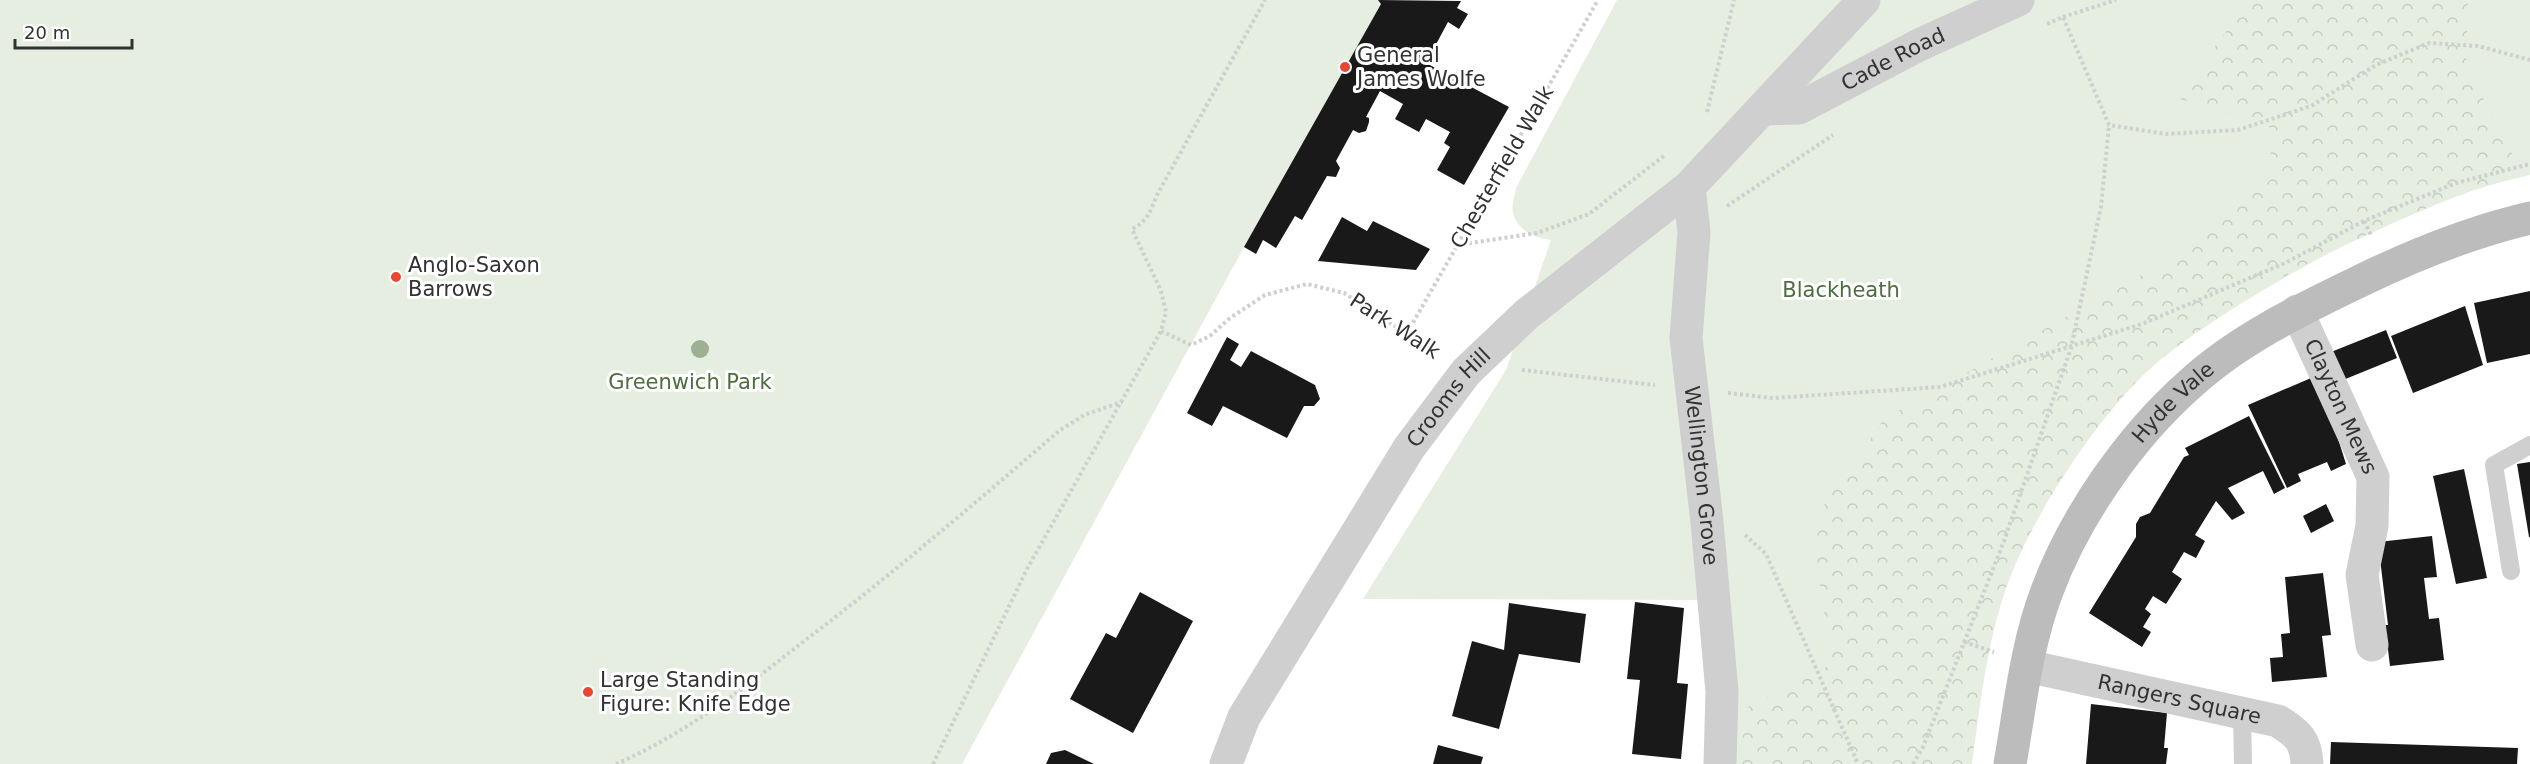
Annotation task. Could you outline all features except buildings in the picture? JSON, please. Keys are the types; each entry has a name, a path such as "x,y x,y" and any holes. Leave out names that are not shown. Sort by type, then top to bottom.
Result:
{"main road":[{"name":"Hyde Vale","path":"2010,764 2027,666 2046,591 2072,537 2104,483 2142,432 2191,383 2241,345 2297,311 2394,265 2449,243 2530,218"}],"street":[{"name":"Crooms Hill","path":"1226,764 1244,717 1409,448 1466,372 1527,314 1689,187 1765,109 1864,0"},
{"name":"Cade Road","path":"1765,109 1799,108 1919,45 2018,0"},
{"name":"Wellington Grove","path":"1689,187 1694,232 1686,338 1707,522 1722,692 1720,764"},
{"name":"Clayton Mews","path":"2297,311 2373,477 2373,526 2362,575 2372,645"},
{"name":"Rangers Square","path":"2027,666 2278,721 2298,734 2306,753 2307,764"}],"lane":[{"path":"2511,571 2494,465 2530,445"},
{"path":"2242,713 2243,764"}],"path":[{"path":"933,764 1027,569 1161,331 1166,312 1161,291 1132,229 1142,225 1148,216 1163,184 1265,0"},
{"name":"Chesterfield Walk","path":"1407,333 1598,0"},
{"path":"1705,118 1734,0"},
{"path":"2042,27 2063,17 2116,0"},
{"path":"1913,764 1923,747 2004,541 2071,348 2101,207 2109,125 2063,17"},
{"path":"2109,125 2166,135 2238,130 2311,106 2376,65 2429,43 2478,46 2530,60"},
{"path":"1694,232 1743,195 1836,133"},
{"path":"1530,363 1520,370 1773,398 1940,387 2142,324 2285,262 2364,221 2456,183 2530,164"},
{"path":"2364,221 2373,237"},
{"name":"Park Walk","path":"1161,331 1191,345 1210,336 1230,318 1265,295 1307,284 1344,292 1466,372"},
{"path":"616,764 650,750 753,681 882,582 1059,431 1084,415 1122,402"},
{"path":"1707,522 1735,527 1766,554 1858,764"},
{"path":"1964,642 1997,654"}],"green space":[{"name":"Greenwich Park","path":"0,0 1378,0 1381,4 1244,247 962,764 0,764"},
{"name":"Blackheath","path":"1617,0 2530,0 2530,175 2496,183 2427,207 2327,254 2211,323 2160,360 2138,380 2096,429 2057,485 2013,570 1991,641 1972,764 1735,764 1716,600 1363,599 1506,370 1551,240 1533,235 1519,225 1513,210 1516,188"},
{"path":"2250,0 2468,0 2466,66 2524,176 2444,201 2313,261 2209,323 2140,378 2097,428 2077,456 2040,515 2013,569 1997,616 1985,665 1972,764 1740,764 1746,708 1832,664 1811,524 1884,419 2161,264 2272,179 2269,123 2176,98"}],"place":[{"name":"General James Wolfe","path":"1345,67"},
{"name":"Anglo-Saxon Barrows","path":"396,277"},
{"name":"Large Standing Figure: Knife Edge","path":"588,692"}]}
